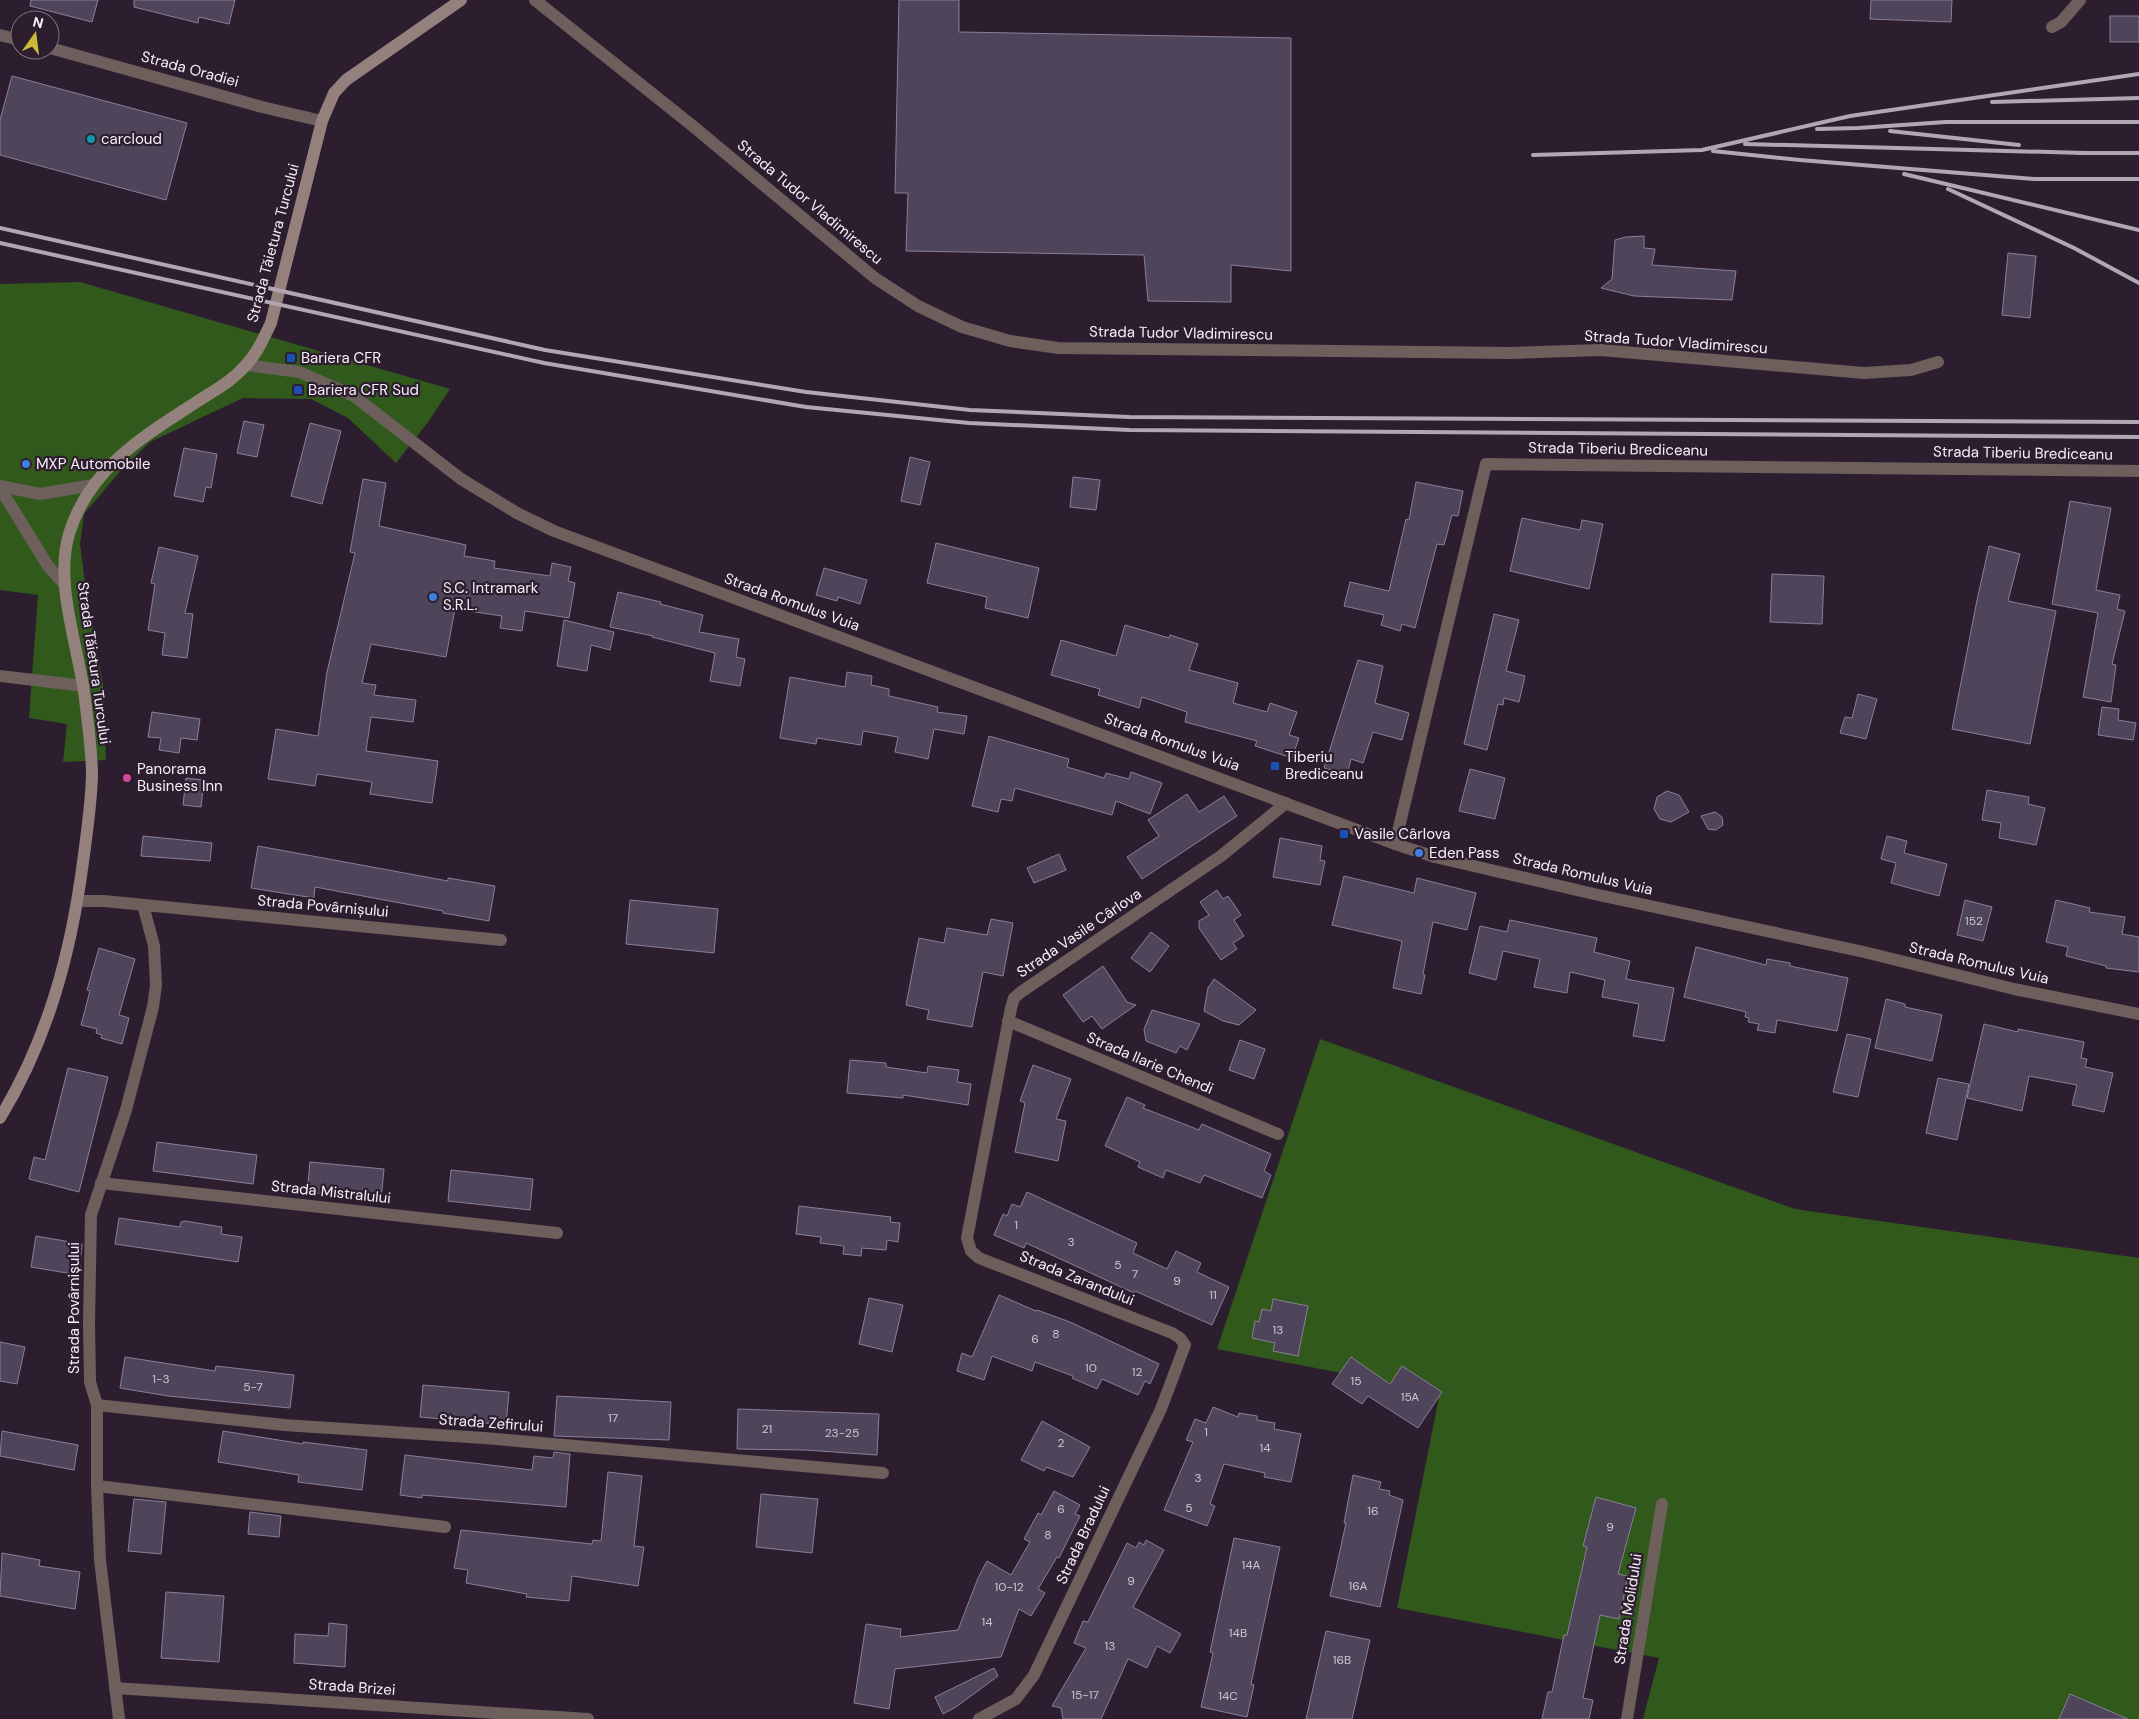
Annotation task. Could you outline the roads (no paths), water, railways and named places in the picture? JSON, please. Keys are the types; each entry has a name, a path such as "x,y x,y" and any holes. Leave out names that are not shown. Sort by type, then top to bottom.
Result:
{"main road":[{"name":"Strada Tăietura Turcului","path":"0,1118 28,1069 42,1036 66,956 78,901 89,821 92,775 84,686 65,585 68,537 82,502 120,454 234,378 247,365 258,350 270,323 322,121 334,93 346,80 461,0"}],"street":[{"name":"Strada Tudor Vladimirescu","path":"535,0 694,127 875,278 918,306 962,327 1010,341 1058,348 1511,353 1601,350 1864,373 1912,370 1938,362"},
{"path":"2052,27 2061,22 2080,0"},
{"name":"Strada Oradiei","path":"60,51 322,121"},
{"name":"Strada Romulus Vuia","path":"247,365 299,372 354,396 461,479 517,513 554,532 1395,844 1435,857 1576,890 1864,952 2014,989 2139,1014"},
{"name":"Strada Tiberiu Brediceanu","path":"1395,844 1486,464 2139,471"},
{"path":"0,487 40,494 94,485"},
{"path":"0,487 48,566 65,585"},
{"path":"0,676 84,686"},
{"name":"Strada Vasile Cârlova","path":"967,1238 1014,998 1221,856 1286,803"},
{"name":"Strada Povârnișului","path":"78,901 143,905 501,940"},
{"name":"Strada Povârnișului","path":"119,1719 100,1560 97,1486 97,1405 90,1382 91,1215 126,1110 153,1008 156,985 154,946 143,905"},
{"name":"Strada Ilarie Chendi","path":"1008,1021 1278,1134"},
{"name":"Strada Mistralului","path":"101,1183 557,1233"},
{"name":"Strada Zarandului","path":"967,1238 971,1251 979,1258 1172,1333 1184,1341"},
{"name":"Strada Bradului","path":"979,1719 1016,1699 1034,1675 1161,1409 1184,1350 1184,1341"},
{"name":"Strada Zefirului","path":"97,1405 284,1425 493,1439 883,1473"},
{"path":"97,1486 445,1527"},
{"name":"Strada Molidului","path":"1627,1719 1662,1504"},
{"name":"Strada Brizei","path":"115,1688 588,1719"}],"railway":[{"path":"1533,155 1702,150 1850,116 2139,74"},
{"path":"1992,102 2139,98"},
{"path":"1817,129 1946,122 2139,122"},
{"path":"1890,131 2019,145"},
{"path":"1745,144 2085,153"},
{"path":"1713,151 2034,179 2139,179"},
{"path":"2079,153 2139,153"},
{"path":"1904,174 2139,230"},
{"path":"1948,189 2074,248 2139,283"},
{"path":"0,228 545,350 806,392 970,410 1129,417 2139,422"},
{"path":"0,243 544,363 806,407 969,423 1130,430 2139,437"}],"place":[{"name":"carcloud","path":"91,139"},
{"name":"Bariera CFR","path":"291,358"},
{"name":"Bariera CFR Sud","path":"298,390"},
{"name":"MXP Automobile","path":"26,464"},
{"name":"S.C. Intramark S.R.L.","path":"433,597"},
{"name":"Tiberiu Brediceanu","path":"1275,766"},
{"name":"Panorama Business Inn","path":"127,778"},
{"name":"Vasile Cârlova","path":"1344,834"},
{"name":"Eden Pass","path":"1419,853"}]}
